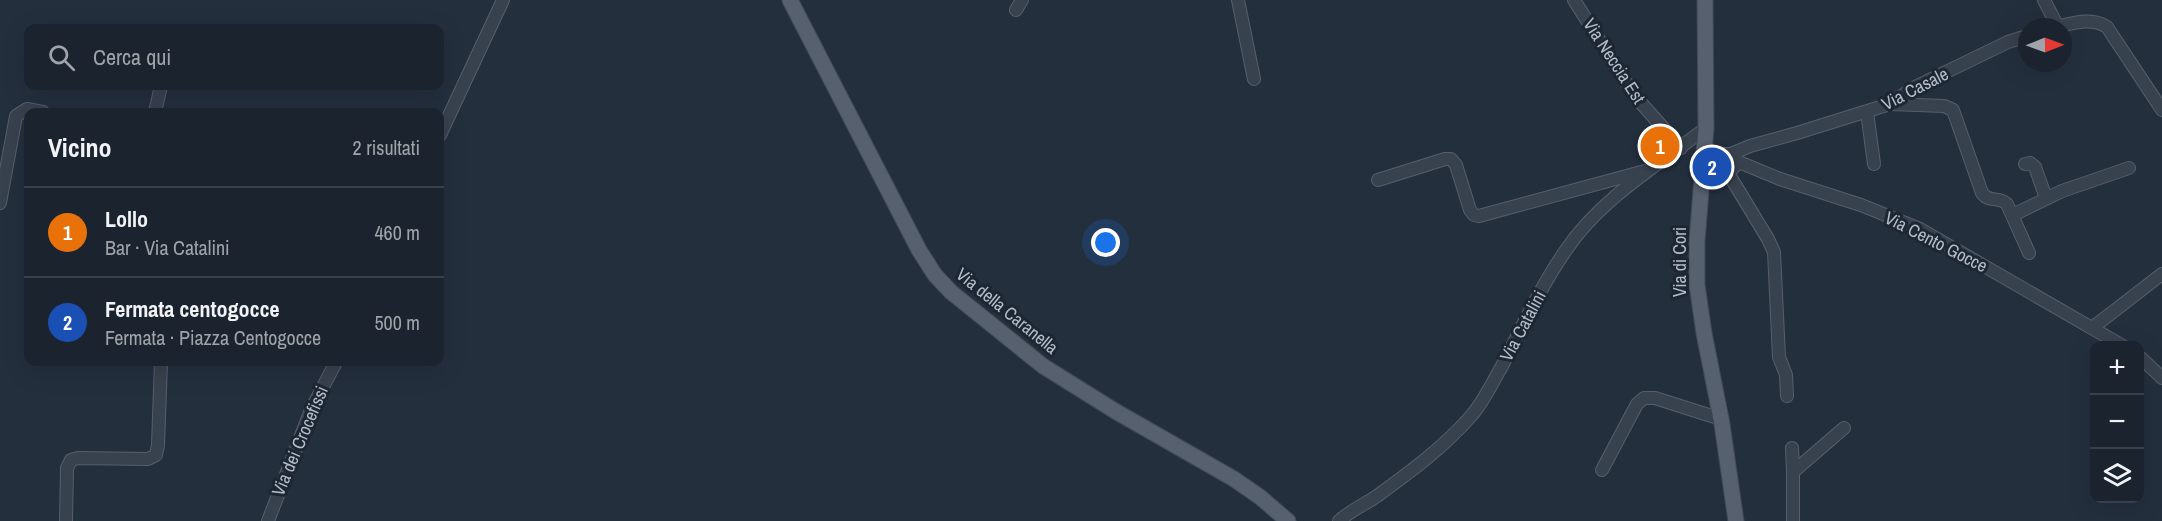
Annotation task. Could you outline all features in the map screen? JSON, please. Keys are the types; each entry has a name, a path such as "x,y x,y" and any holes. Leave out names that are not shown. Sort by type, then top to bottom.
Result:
{"main road":[{"name":"Via della Caranella","path":"790,0 919,250 941,283 982,319 1050,371 1234,479 1288,521"},
{"name":"Via di Cori","path":"1705,0 1706,128 1697,241 1697,291 1721,419 1736,521"}],"street":[{"path":"444,126 503,0"},
{"path":"1238,0 1254,79"},
{"name":"Via Neccia Est","path":"1574,0 1637,99 1681,147"},
{"path":"2044,0 2053,18"},
{"path":"2072,24 2089,21 2099,22 2108,27 2162,110"},
{"name":"Via Casale","path":"1735,158 1750,146 1890,104 1913,88 2018,39"},
{"path":"156,108 160,90"},
{"path":"1890,104 1944,106 1951,109 1955,114 1982,193 1988,199 2006,202 2029,253"},
{"path":"0,203 16,116 24,111"},
{"path":"1868,112 1874,164"},
{"name":"Via Catalini","path":"1339,521 1381,493 1435,450 1468,419 1487,393 1569,244 1594,217 1706,128"},
{"path":"1704,154 1735,158 1728,173"},
{"name":"Via Cento Gocce","path":"1735,158 1790,183 1865,207 1920,229 2116,341"},
{"path":"1378,180 1451,159 1456,165 1471,212 1479,216 1652,170"},
{"path":"2025,164 2031,163 2035,167 2046,198"},
{"path":"2013,216 2062,191 2129,168"},
{"path":"1702,172 1728,173"},
{"path":"1728,173 1774,252 1779,357 1786,372 1787,396"},
{"path":"2092,328 2162,274"},
{"path":"2144,362 2162,378"},
{"path":"66,521 67,466 72,459 148,459 156,455 161,366"},
{"name":"Via dei Crocefissi","path":"268,521 309,415 334,366"},
{"path":"1602,470 1637,404 1642,399 1653,398 1721,419"},
{"path":"1793,472 1844,428"},
{"path":"1792,448 1793,521"}],"place":[{"name":"Lollo","path":"1660,146"},
{"name":"Fermata centogocce","path":"1712,167"}]}
